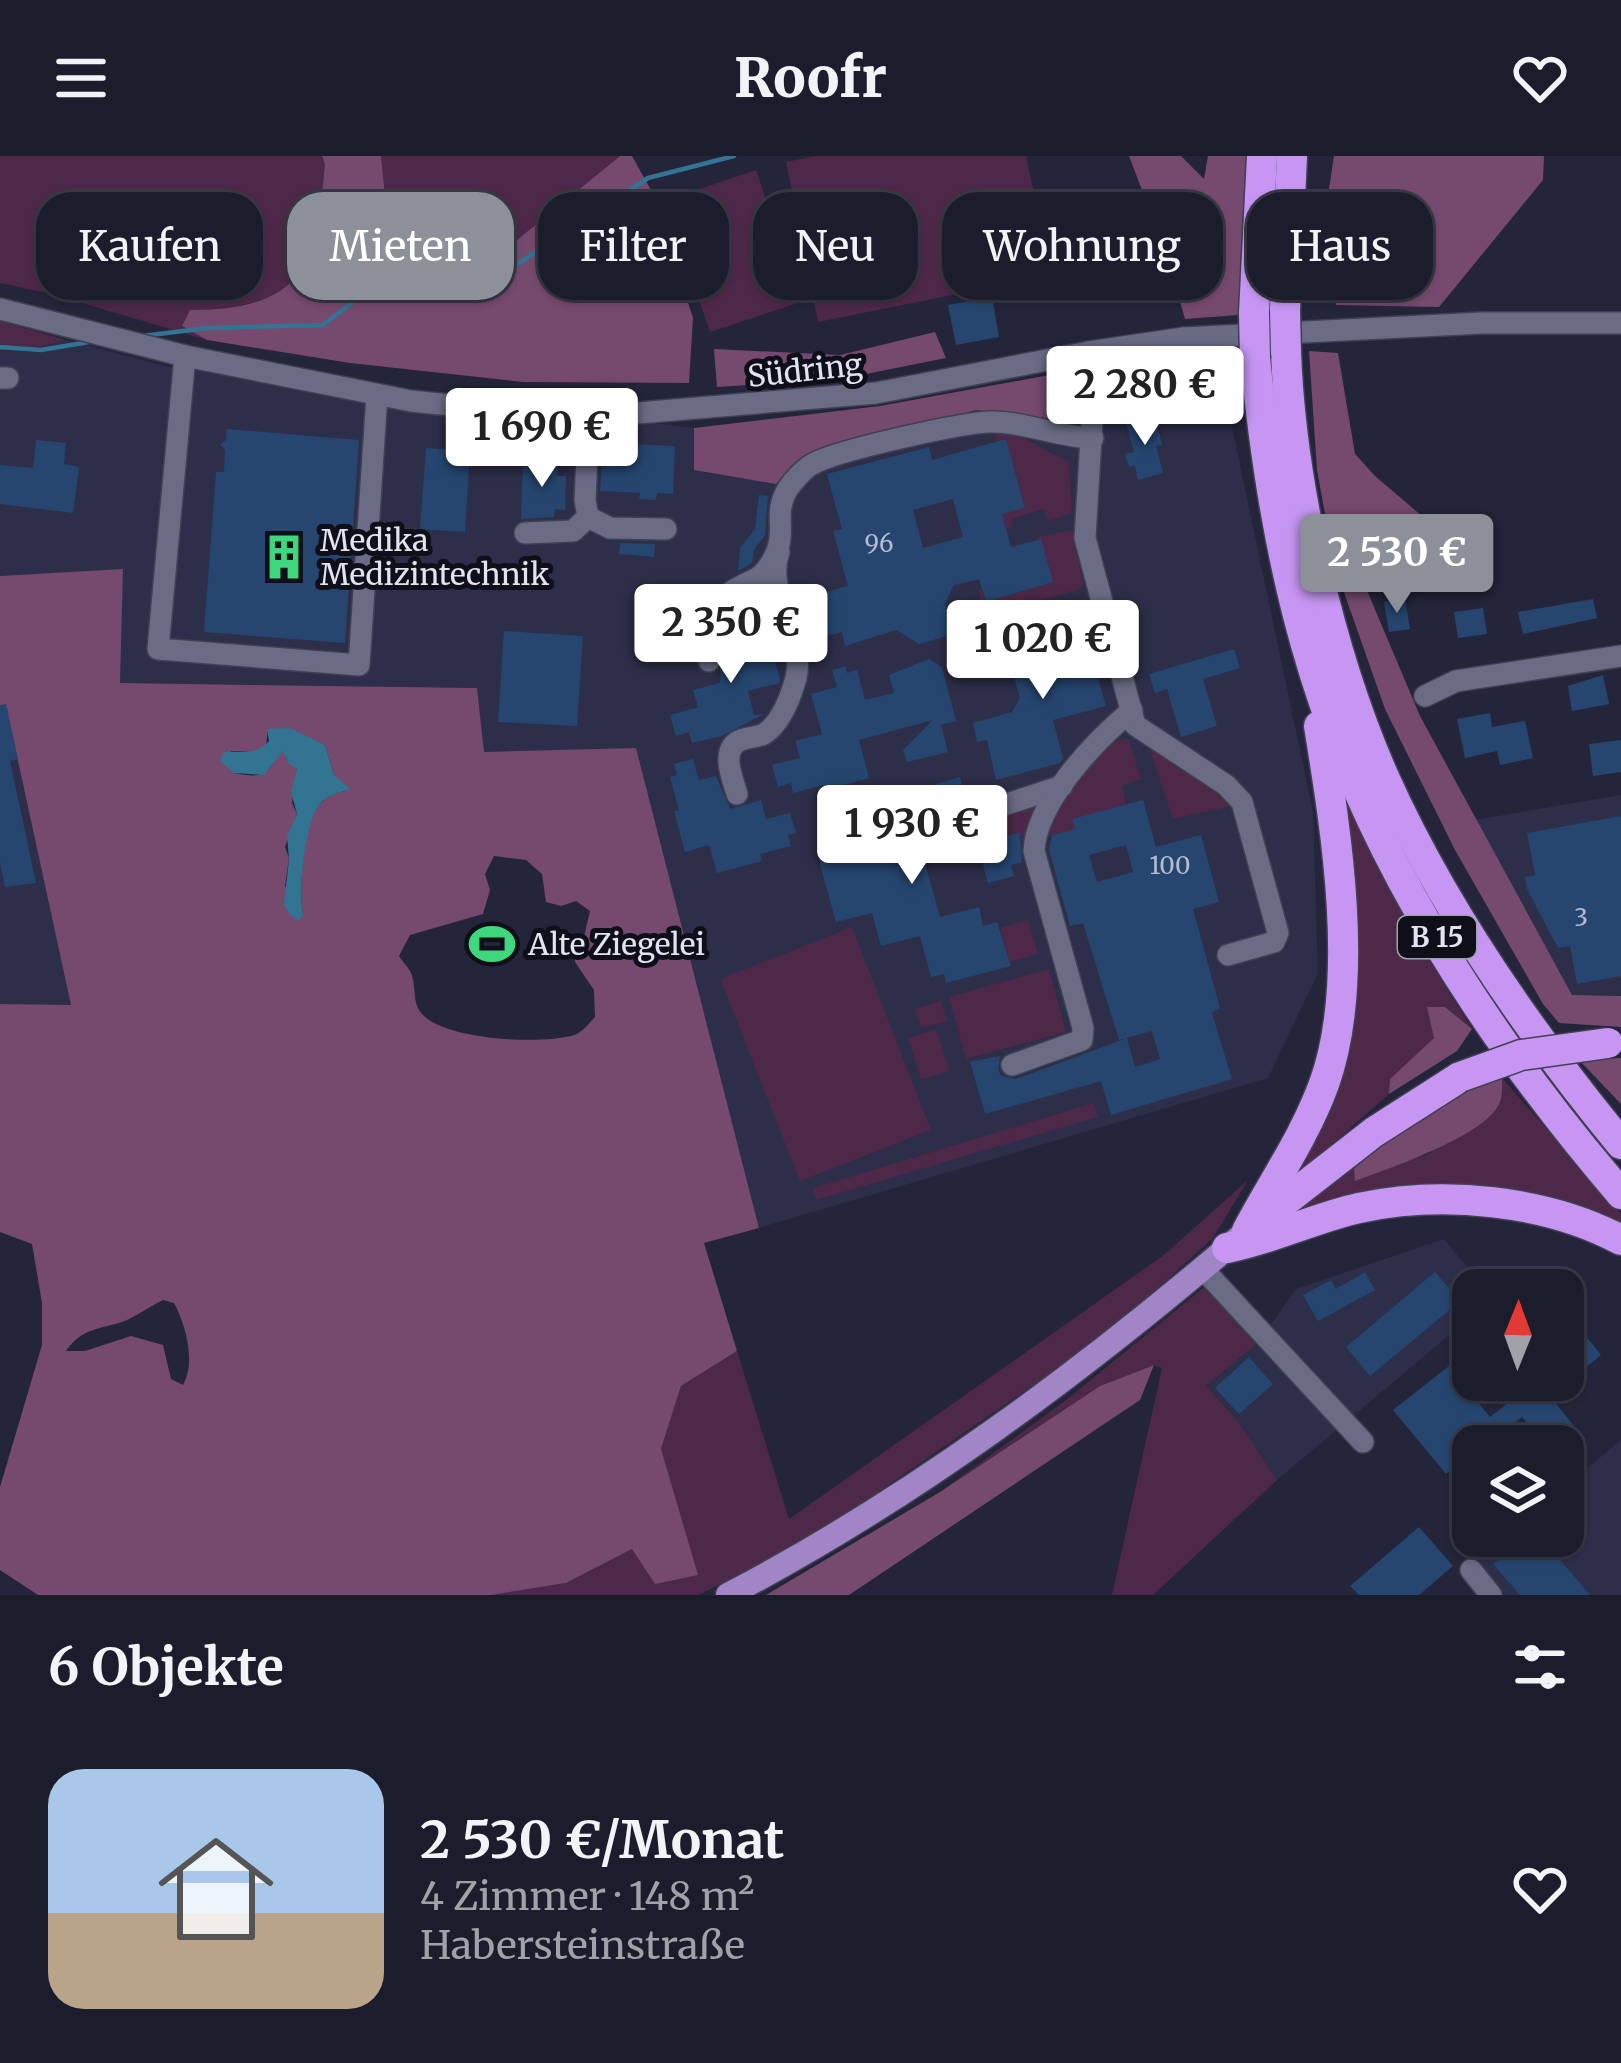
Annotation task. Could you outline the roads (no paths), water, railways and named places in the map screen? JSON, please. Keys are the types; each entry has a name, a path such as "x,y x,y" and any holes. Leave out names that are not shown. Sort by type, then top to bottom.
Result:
{"highway":[{"name":"B 15","path":"1237,1240 1301,1136 1326,1080 1343,955 1339,877 1307,650 1279,536 1262,156"},
{"name":"B 15","path":"1269,312 1292,156"},
{"name":"B 15","path":"1270,355 1317,566 1384,776 1441,885 1509,995 1621,1144"},
{"name":"B 15","path":"1307,650 1358,785 1412,896 1486,1018 1550,1108 1621,1194"},
{"path":"1237,1240 1374,1132 1460,1077 1521,1055 1615,1044"},
{"path":"1237,1240 1268,1240 1362,1207 1407,1202 1499,1204 1538,1210 1621,1240"}],"main road":[{"path":"728,1595 812,1551 950,1464 1237,1240"}],"street":[{"name":"Südring","path":"0,309 185,356 377,395 507,411 589,412 687,410 876,393 1184,338 1482,323 1621,323"},
{"path":"1094,389 1157,385 1183,368 1184,338"},
{"path":"1089,352 1093,437 1085,538 1135,725 1226,785 1243,802 1278,934 1274,942 1228,955"},
{"path":"185,356 158,649 359,664 377,395"},
{"path":"588,517 589,412"},
{"path":"737,794 728,760 732,749 736,742 764,734 772,725 796,676 796,645 773,567 781,546 786,492 812,464 929,430 993,422 1093,437"},
{"path":"588,517 610,528 667,529"},
{"path":"525,533 573,531 588,517"},
{"path":"710,661 704,635 708,619 739,586 763,575 781,546"},
{"path":"1425,696 1456,681 1621,656"},
{"path":"1012,1065 1077,1044 1084,1034 1034,851 1037,826 1108,730 1132,710"},
{"path":"973,828 994,808 1063,785"},
{"path":"1202,1269 1363,1442"},
{"path":"1471,1570 1491,1595"}],"waterway":[{"path":"142,336 208,328 323,325 375,285 516,265 648,178 734,156"},
{"path":"0,347 41,350 89,342"},
{"path":"980,656 985,665"}],"place":[{"name":"Medika Medizintechnik","path":"284,557"},
{"name":"Alte Ziegelei","path":"492,944"}]}
